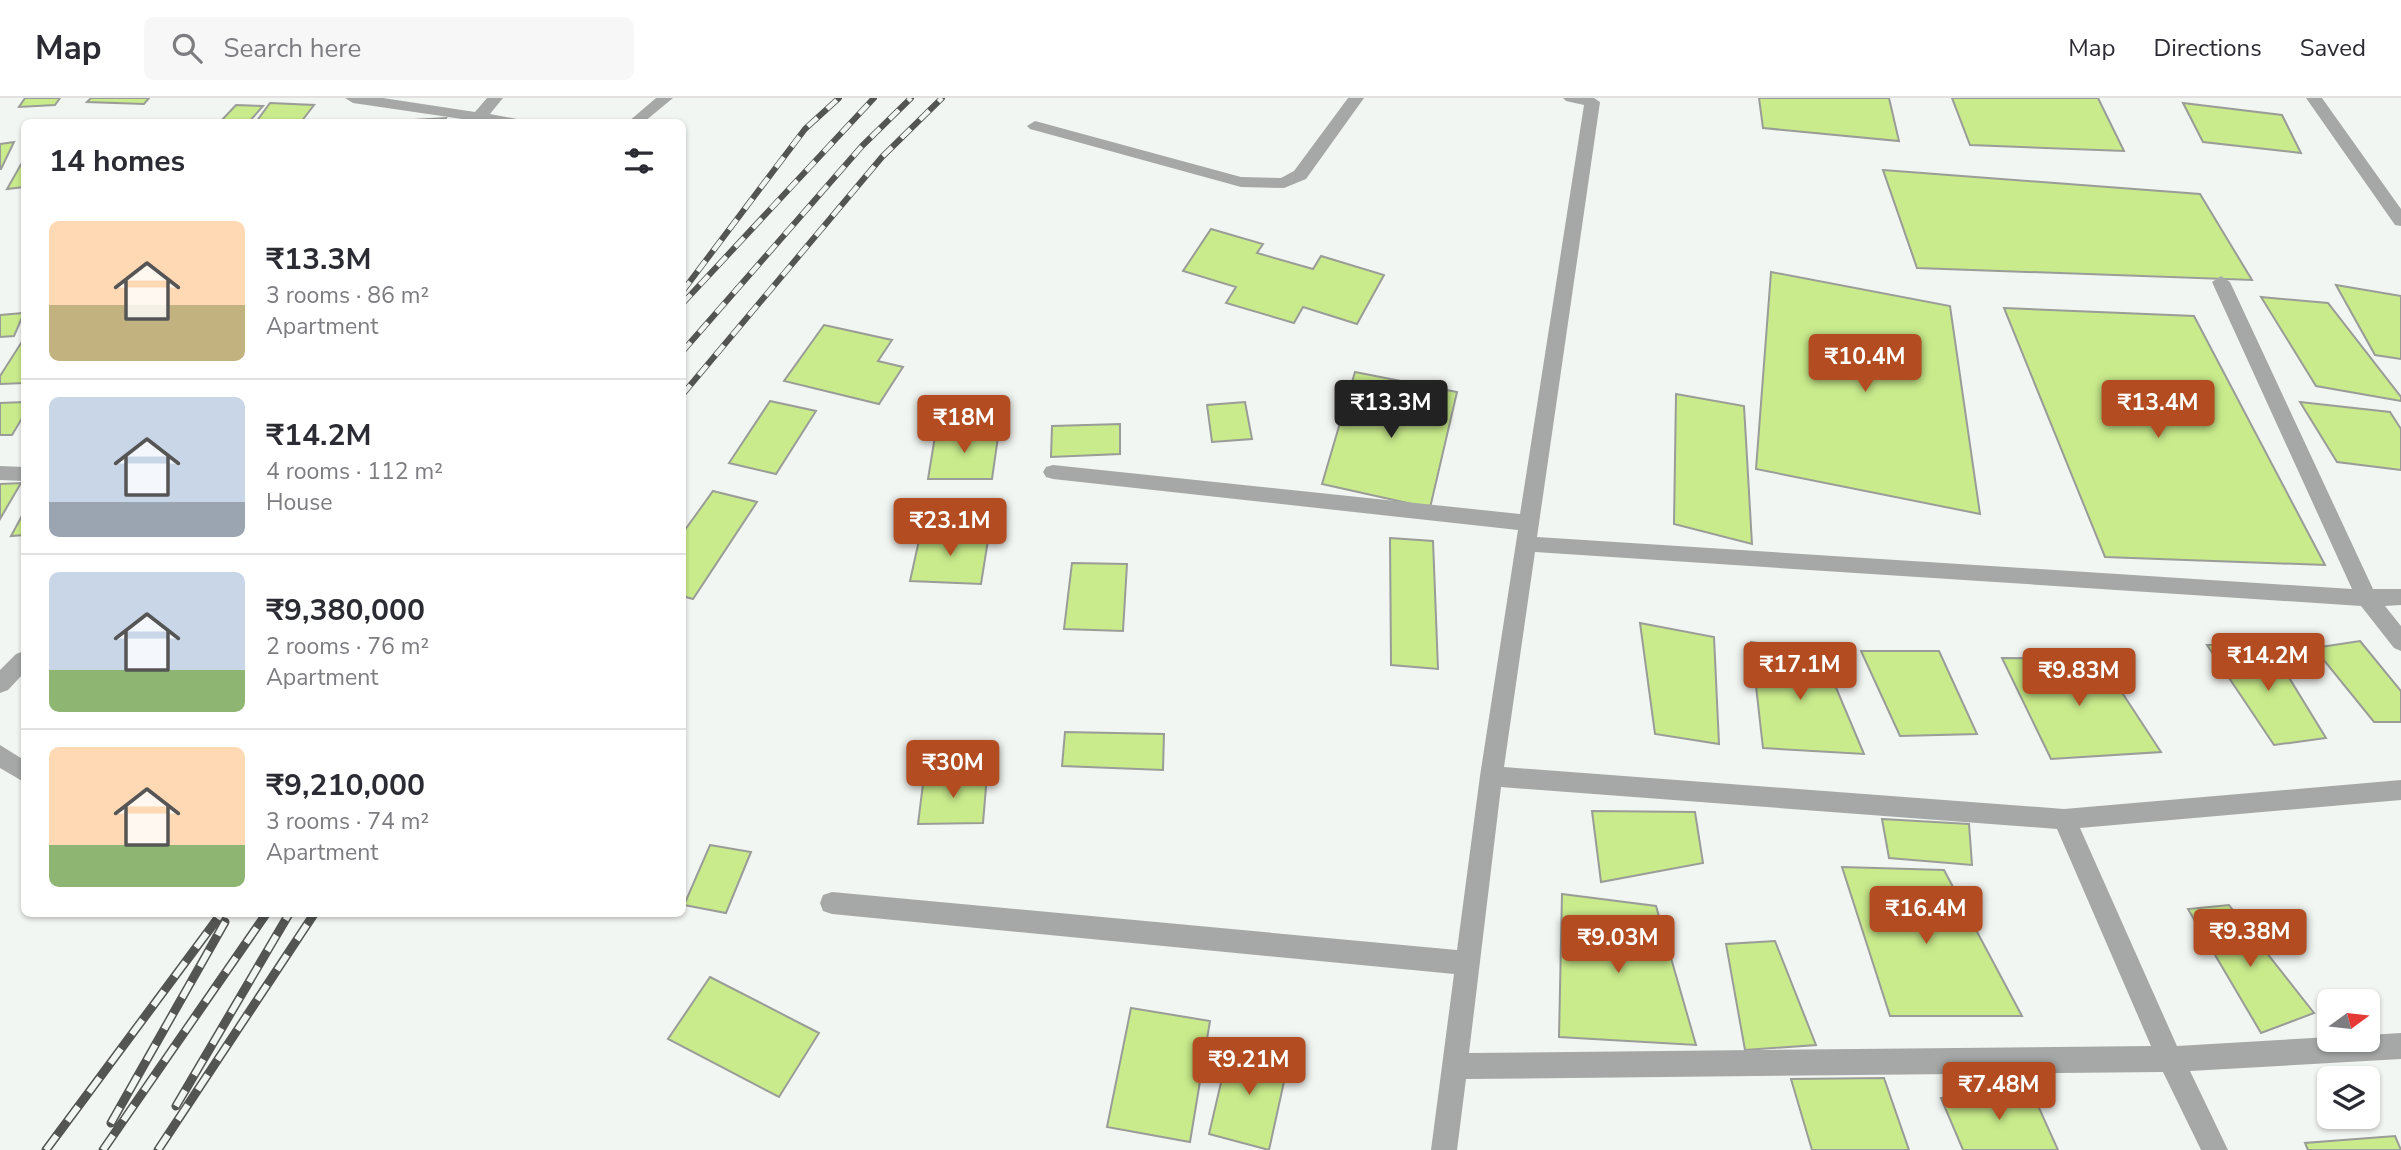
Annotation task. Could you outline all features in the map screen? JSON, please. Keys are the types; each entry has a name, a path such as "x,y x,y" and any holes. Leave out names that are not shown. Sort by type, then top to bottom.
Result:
{"street":[{"path":"353,98 470,119"},
{"path":"477,119 495,98"},
{"path":"639,119 666,98"},
{"path":"1035,126 1241,182 1284,183 1300,175 1356,98"},
{"path":"2314,98 2401,221"},
{"path":"1444,1150 1491,776 1586,99"},
{"path":"2221,282 2367,598 2401,642"},
{"path":"1053,472 1527,534 2367,598 2401,597"},
{"path":"0,473 21,474"},
{"path":"0,684 21,663"},
{"path":"0,755 21,770"},
{"path":"1491,776 2064,819 2401,790"},
{"path":"2064,819 2170,1059 2215,1150"},
{"path":"832,903 1467,963"},
{"path":"1453,1066 2170,1059 2401,1046"}],"building":[{"path":"25,98 60,98 55,105 19,107"},
{"path":"91,98 149,98 144,104 87,102"},
{"path":"1759,98 1889,98 1899,141 1763,128"},
{"path":"1952,98 2098,98 2124,151 1970,145"},
{"path":"270,103 314,105 303,119 258,119"},
{"path":"2183,103 2282,115 2301,153 2203,142"},
{"path":"236,105 263,106 252,119 223,119"},
{"path":"14,142 1,169 0,169 0,144"},
{"path":"21,164 21,187 7,189"},
{"path":"1883,170 2200,194 2252,280 1917,268"},
{"path":"1211,229 1263,244 1257,253 1313,269 1321,256 1384,275 1357,324 1303,307 1294,323 1226,303 1236,287 1183,271"},
{"path":"1771,272 1950,306 1980,514 1756,469"},
{"path":"2336,285 2401,296 2401,359 2375,355"},
{"path":"2261,297 2328,303 2401,397 2401,401 2316,386"},
{"path":"2004,308 2194,316 2325,565 2105,557"},
{"path":"21,313 14,336 0,337 0,315"},
{"path":"824,325 892,340 878,361 903,367 879,404 784,381"},
{"path":"21,343 21,383 0,384 0,376"},
{"path":"1355,372 1457,392 1430,508 1322,484"},
{"path":"1676,394 1744,406 1752,544 1674,524"},
{"path":"770,401 816,411 776,474 729,463"},
{"path":"21,402 21,420 12,435 0,435 0,403"},
{"path":"1245,402 1252,439 1212,442 1207,405"},
{"path":"2300,402 2390,412 2401,429 2401,470 2337,462"},
{"path":"1120,424 1120,454 1051,457 1052,426"},
{"path":"936,430 999,430 992,479 928,479"},
{"path":"21,483 0,519 0,484"},
{"path":"713,491 757,502 693,599 686,597 686,528"},
{"path":"21,518 21,535 11,536"},
{"path":"921,531 989,534 981,584 910,581"},
{"path":"1390,538 1433,541 1438,669 1391,665"},
{"path":"1072,563 1127,564 1123,631 1064,629"},
{"path":"1640,623 1714,637 1719,744 1655,734"},
{"path":"2360,641 2401,691 2401,722 2374,722 2314,648"},
{"path":"1751,642 1821,652 1864,754 1763,748"},
{"path":"2207,645 2269,645 2326,738 2274,745"},
{"path":"1861,651 1939,651 1977,734 1900,736"},
{"path":"2002,658 2100,659 2161,752 2051,759"},
{"path":"1065,732 1164,734 1163,770 1062,766"},
{"path":"987,775 983,823 918,824 924,776"},
{"path":"1592,811 1695,812 1703,863 1601,882"},
{"path":"1882,819 1969,824 1972,865 1889,858"},
{"path":"710,845 751,852 726,913 686,905"},
{"path":"1842,867 1944,870 2022,1016 1890,1016"},
{"path":"1562,894 1656,906 1696,1045 1559,1037"},
{"path":"2229,905 2314,1013 2261,1033 2188,909"},
{"path":"1775,941 1816,1045 1745,1050 1726,944"},
{"path":"710,977 819,1033 779,1097 668,1039"},
{"path":"1131,1008 1210,1021 1190,1142 1107,1127"},
{"path":"1230,1044 1289,1059 1269,1150 1209,1134"},
{"path":"1884,1078 1909,1150 1812,1150 1791,1079"},
{"path":"2030,1088 2058,1150 1963,1150 1941,1098"},
{"path":"2395,1136 2401,1150 2308,1150 2305,1143"}],"railway":[{"path":"686,287 805,129 839,98"},
{"path":"686,300 874,98"},
{"path":"686,347 862,146 911,98"},
{"path":"686,390 882,157 942,98"},
{"path":"46,1150 219,917"},
{"path":"103,1150 264,917"},
{"path":"176,1106 287,917"},
{"path":"158,1150 312,917"},
{"path":"111,1123 225,922"}]}
